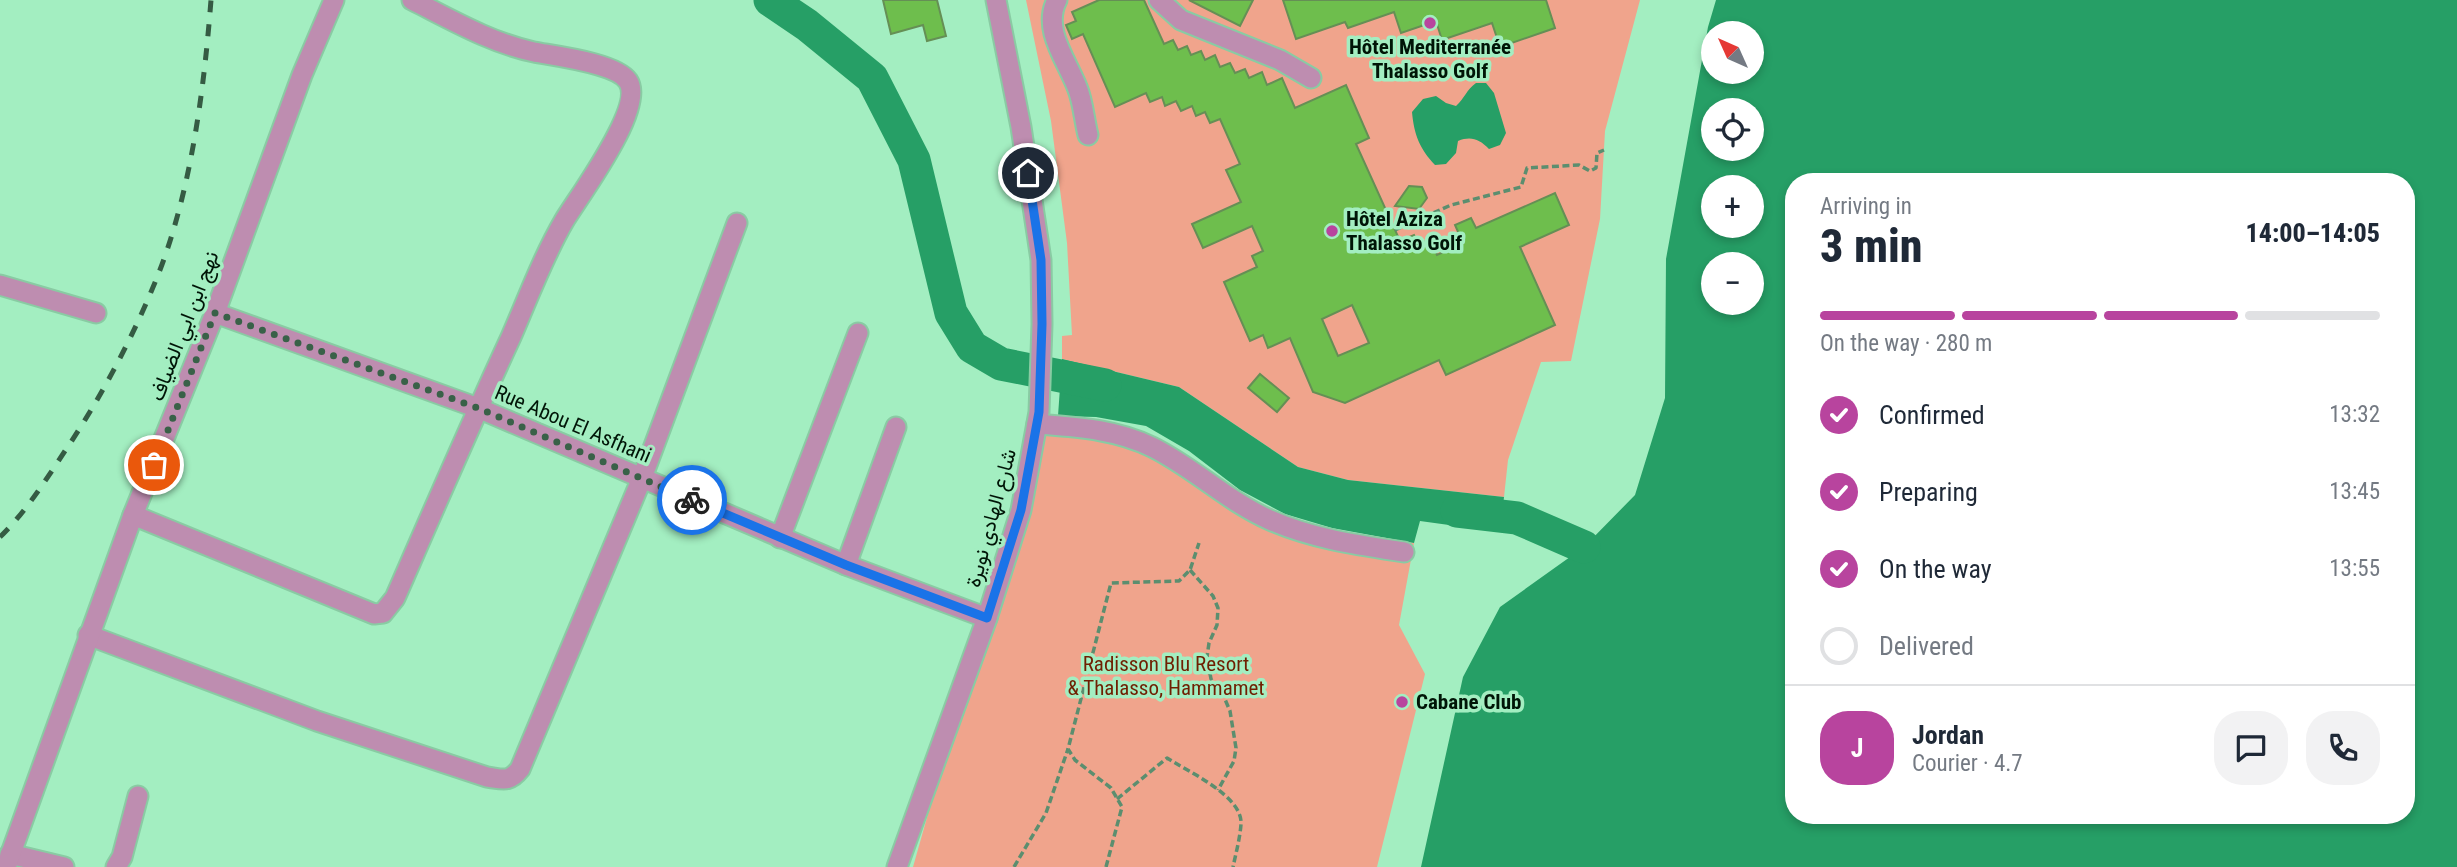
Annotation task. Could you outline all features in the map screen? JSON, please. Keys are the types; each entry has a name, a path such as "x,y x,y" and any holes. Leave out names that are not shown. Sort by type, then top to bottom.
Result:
{"street":[{"name":"نهج ابن ابي الضياف","path":"8,849 133,515 215,313 302,75 334,0"},
{"path":"133,515 358,609 374,614 383,613 395,598 558,232 621,128 629,108 632,88 627,79 618,73 569,56 533,52 497,40 412,0"},
{"name":"شارع الهادي نويرة","path":"897,867 987,618 1021,510 1038,418 1042,324 1041,260 1021,127 996,0"},
{"path":"1057,0 1051,24 1079,89 1088,135"},
{"path":"1158,0 1181,20 1280,60 1311,78"},
{"path":"88,635 317,721 487,778 513,778 520,769 642,478 737,223"},
{"path":"0,285 96,313"},
{"name":"Rue Abou El Asfhani","path":"215,313 478,408 780,538 987,618"},
{"path":"780,538 858,333"},
{"path":"1038,418 1098,430 1151,446 1252,512 1310,535 1404,552"},
{"path":"846,565 896,427"},
{"path":"116,867 122,858 138,796"},
{"path":"8,849 64,867"}],"path":[{"path":"1395,230 1451,205 1521,187 1527,168 1579,165 1590,171 1596,168 1597,153 1604,150"},
{"path":"1014,867 1046,813 1068,749 1111,583 1179,580 1190,570 1199,543"},
{"path":"1190,570 1213,596 1219,608 1217,625 1209,643 1207,657 1210,679 1224,696 1230,711 1236,748 1234,761 1218,790"},
{"path":"1068,749 1075,760 1111,788 1122,807 1106,867"},
{"path":"1117,799 1167,758 1231,801 1242,821 1233,867"}],"green space":[{"name":"Hôtel Aziza Thalasso Golf","path":"1026,0 1640,0 1605,131 1600,219 1571,361 1541,362 1508,460 1504,497 1348,480 1298,467 1179,387 1062,359 1062,336 1072,335 1067,243 1051,121"},
{"name":"Radisson Blu Resort & Thalasso, Hammamet","path":"1095,427 1282,521 1414,543 1399,625 1425,674 1377,867 913,867 1037,429"}],"shaded area":[{"path":"1716,0 2457,0 2457,867 1421,867 1463,677 1500,607 1584,547 1635,495 1665,398 1666,259 1701,66 1701,84 1764,84 1764,21 1710,21"},
{"path":"1476,83 1486,83 1494,93 1506,133 1500,145 1489,149 1475,139 1458,141 1456,153 1446,164 1435,165 1419,141 1412,112 1423,99 1436,96 1456,106"},
{"path":"1062,359 1179,387 1298,467 1348,480 1504,497 1500,532 1420,521 1414,543 1332,528 1285,514 1240,490 1189,451 1146,426 1096,417 1058,416"}],"building":[{"path":"883,0 937,0 946,36 927,41 923,25 891,34"},
{"path":"1099,0 1144,0 1164,44 1173,40 1178,50 1187,46 1191,55 1201,51 1205,60 1215,55 1220,67 1230,63 1235,73 1245,69 1249,78 1262,72 1267,85 1282,78 1295,108 1346,85 1369,138 1356,144 1400,241 1414,235 1418,245 1430,239 1437,255 1463,243 1455,225 1471,218 1476,228 1555,193 1569,225 1520,247 1555,325 1446,375 1439,360 1345,403 1313,392 1290,338 1268,348 1263,335 1250,341 1224,282 1257,267 1252,256 1263,251 1252,226 1203,248 1192,224 1241,202 1226,170 1240,164 1220,119 1210,123 1205,112 1196,116 1192,106 1181,111 1176,101 1165,106 1162,97 1150,102 1146,93 1115,107 1083,34 1072,39 1066,25 1076,21 1072,12","holes":["1352,305 1369,343 1338,356 1322,319"]},
{"path":"1189,0 1253,0 1240,26"},
{"path":"1283,0 1546,0 1555,28 1500,47 1492,23 1442,40 1436,21 1401,33 1394,12 1348,28 1345,22 1296,39"},
{"path":"1409,186 1422,187 1427,198 1419,209 1395,206"},
{"path":"1260,374 1289,398 1277,412 1248,388"}],"waterway":[{"path":"770,0 807,25 872,78 914,160 951,313 972,347 1001,364 1105,385"},
{"path":"1457,511 1517,518 1584,547"}],"railway":[{"path":"0,537 36,494 93,407 128,342 158,275 179,209 194,140 211,0"}],"way so far":[{"path":"154,465 215,313 478,408 692,500"}],"place":[{"name":"Hôtel Mediterranée Thalasso Golf","path":"1430,23"},
{"name":"Hôtel Aziza Thalasso Golf","path":"1332,231"},
{"name":"Cabane Club","path":"1402,702"}],"route":[{"path":"692,500 846,565 987,618 1021,510 1039,412 1041,260 1028,173"}]}
